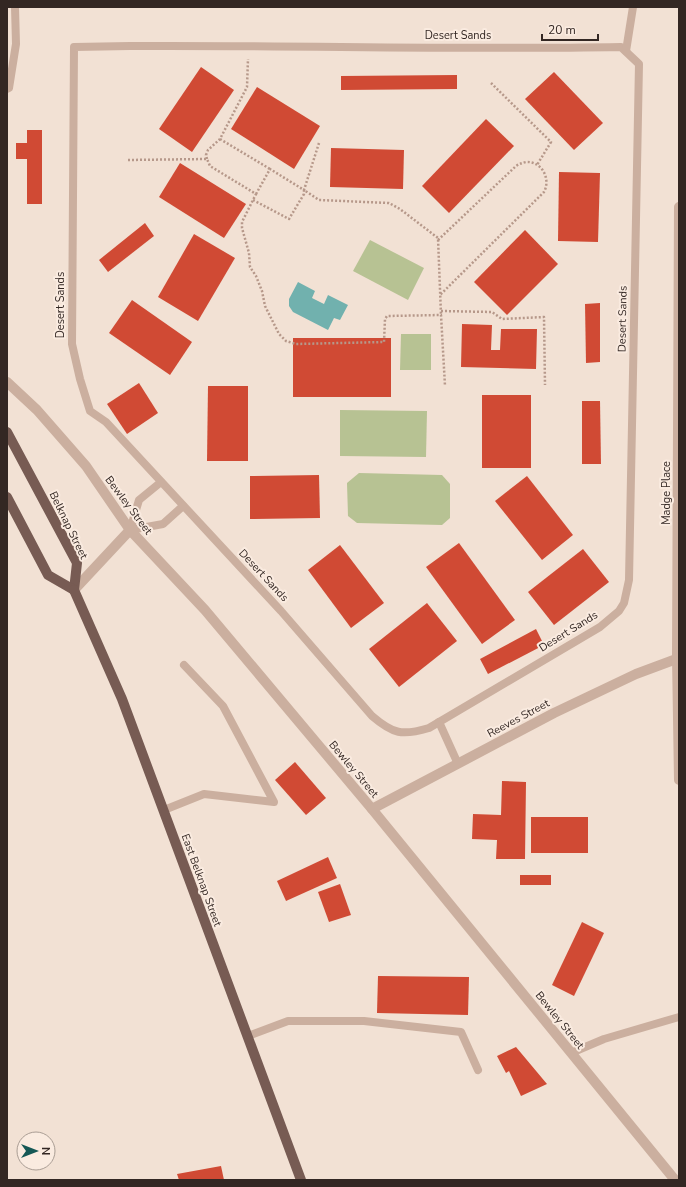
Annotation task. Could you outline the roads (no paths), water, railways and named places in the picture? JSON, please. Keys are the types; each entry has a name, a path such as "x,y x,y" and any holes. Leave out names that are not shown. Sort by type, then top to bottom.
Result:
{"main road":[{"name":"Belknap Street","path":"7,432 77,563 74,590"},
{"path":"7,497 48,575 74,590"},
{"name":"East Belknap Street","path":"74,590 122,699 301,1180"}],"street":[{"name":"Madge Place","path":"679,207 679,780"},
{"name":"Bewley Street","path":"7,382 37,410 86,466 130,530 205,610 372,809 675,1180"},
{"path":"74,590 130,530"},
{"name":"Reeves Street","path":"372,809 554,713 636,674 678,658"}],"lane":[{"path":"7,90 9,88 16,44 16,7"},
{"path":"626,51 633,7"},
{"name":"Desert Sands","path":"74,47 621,47 626,51 639,64 629,580 624,603 620,611 600,627 429,728 415,732 396,732 383,725 372,716 282,611 106,422 90,411 80,379 72,344 74,47"},
{"path":"161,482 139,500 130,530 163,524 183,506"},
{"path":"164,810 204,794 274,802 223,706 184,665"},
{"path":"439,722 458,764"},
{"path":"571,1053 604,1039 679,1017"},
{"path":"248,1036 288,1021 364,1021 461,1032 478,1070"}],"water":[{"path":"298,282 315,291 312,298 324,304 328,295 348,305 340,320 334,318 328,330 293,312 289,306 289,299"}]}
